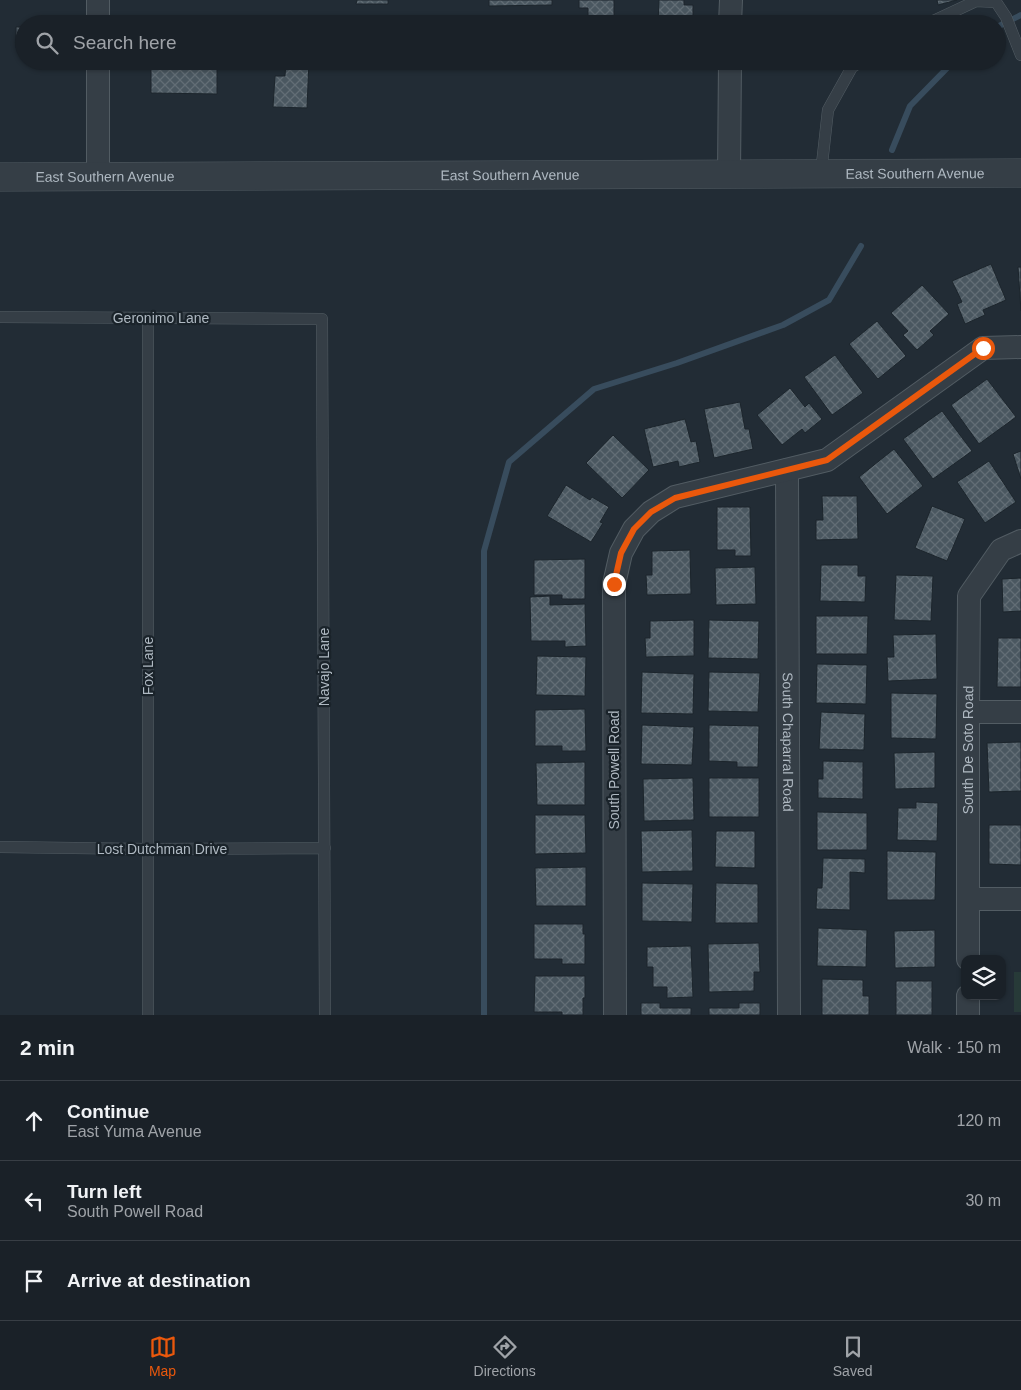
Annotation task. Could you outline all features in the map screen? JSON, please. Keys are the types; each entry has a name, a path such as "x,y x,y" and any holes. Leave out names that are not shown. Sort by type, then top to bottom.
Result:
{"street":[{"path":"98,0 98,15"},
{"path":"730,15 731,0"},
{"path":"98,70 98,177"},
{"path":"729,174 730,70"},
{"name":"East Southern Avenue","path":"0,177 1021,172"},
{"name":"South Powell Road","path":"615,1015 614,584 621,553 634,529 651,512 675,498 827,460 983,348 1021,347"},
{"name":"South Chaparral Road","path":"787,470 789,1015"},
{"name":"South De Soto Road","path":"968,955 969,596 1001,550 1021,541"},
{"path":"968,712 1021,712"},
{"path":"968,899 1021,899"},
{"path":"968,1000 968,1015"}],"lane":[{"path":"946,15 976,1 996,2 1005,15"},
{"path":"1006,17 1021,55"},
{"path":"821,173 828,110 850,70"},
{"name":"Geronimo Lane","path":"0,317 322,319"},
{"name":"Fox Lane","path":"148,318 148,1015"},
{"name":"Navajo Lane","path":"322,319 325,1015"},
{"name":"Lost Dutchman Drive","path":"0,847 148,849 325,848"}],"green space":[{"path":"1014,972 1021,972 1021,1012 1014,1012"}],"building":[{"path":"357,0 388,0 388,4 356,4"},
{"path":"489,0 552,0 552,5 489,6"},
{"path":"579,0 614,0 614,15 588,15 588,8 579,8"},
{"path":"659,0 684,0 684,5 693,5 693,15 658,15"},
{"path":"937,0 957,0 938,5"},
{"path":"151,70 217,70 217,94 151,93"},
{"path":"285,70 309,70 307,108 273,107 275,76 285,76"},
{"path":"991,264 1006,300 983,310 985,315 965,324 957,304 962,302 952,281"},
{"path":"1018,267 1021,267 1021,311"},
{"path":"922,285 949,314 930,331 934,335 917,350 903,335 908,331 891,313"},
{"path":"877,321 906,356 878,379 849,344"},
{"path":"835,355 863,393 832,415 804,377"},
{"path":"987,379 1016,417 979,444 951,405"},
{"path":"790,388 805,407 809,403 822,419 805,433 802,429 782,445 757,415"},
{"path":"740,402 745,429 749,429 753,449 714,458 704,409"},
{"path":"942,411 972,451 933,479 903,439"},
{"path":"685,419 691,442 696,441 700,462 679,467 678,461 653,467 644,429"},
{"path":"613,435 649,470 622,498 586,463"},
{"path":"894,449 923,486 887,514 859,477"},
{"path":"1021,451 1021,479 1013,454"},
{"path":"989,461 1016,502 985,523 957,482"},
{"path":"566,485 590,500 592,497 609,507 600,522 603,523 591,542 547,516"},
{"path":"822,496 857,496 858,539 816,540 816,520 823,520"},
{"path":"932,506 965,519 947,561 915,548"},
{"path":"717,507 750,507 751,556 735,556 735,550 717,550"},
{"path":"690,550 691,594 647,595 646,575 652,575 652,551"},
{"path":"585,559 585,599 562,599 562,595 534,595 534,560"},
{"path":"821,565 858,565 858,576 866,576 865,602 820,601"},
{"path":"755,567 756,604 716,605 715,568"},
{"path":"896,575 933,576 931,621 894,620"},
{"path":"1021,578 1021,611 1003,612 1002,579"},
{"path":"550,596 550,605 585,604 586,646 565,647 565,641 531,641 530,597"},
{"path":"816,616 868,616 867,654 816,654"},
{"path":"694,620 694,656 646,657 645,638 650,638 650,621"},
{"path":"709,620 759,621 758,659 708,658"},
{"path":"936,634 937,679 888,681 887,657 894,657 893,635"},
{"path":"998,638 1021,638 1021,687 997,687"},
{"path":"537,656 586,657 585,696 536,695"},
{"path":"817,664 867,665 866,704 816,703"},
{"path":"642,672 694,674 693,714 641,713"},
{"path":"709,672 760,673 758,712 708,711"},
{"path":"891,693 937,694 936,739 891,738"},
{"path":"585,709 586,751 562,751 562,746 535,746 535,710"},
{"path":"821,712 865,714 864,750 819,749"},
{"path":"642,725 694,727 692,765 641,764"},
{"path":"709,725 759,726 758,767 737,767 737,762 709,761"},
{"path":"1021,742 1021,791 989,792 987,743"},
{"path":"935,752 935,788 895,789 894,753"},
{"path":"823,761 863,762 863,799 818,798 818,779 823,779"},
{"path":"585,762 585,805 537,805 536,763"},
{"path":"693,778 694,820 644,821 643,779"},
{"path":"709,778 759,778 759,817 709,817"},
{"path":"916,802 938,803 937,841 897,840 898,808 916,808"},
{"path":"817,812 867,813 867,850 817,850"},
{"path":"535,815 585,815 586,853 535,854"},
{"path":"989,825 1021,825 1021,865 989,864"},
{"path":"692,830 693,871 642,872 641,831"},
{"path":"716,831 755,831 755,868 715,867"},
{"path":"887,851 936,852 935,900 887,900"},
{"path":"823,858 865,859 865,873 850,872 850,910 816,909 817,888 822,888"},
{"path":"586,867 586,906 536,906 535,868"},
{"path":"642,883 693,884 692,922 642,921"},
{"path":"716,883 758,884 758,923 715,923"},
{"path":"534,924 583,924 585,964 562,964 562,959 534,959"},
{"path":"818,928 867,930 866,967 817,966"},
{"path":"935,930 935,967 895,968 894,931"},
{"path":"759,943 760,972 754,972 754,991 709,992 708,944"},
{"path":"691,946 693,997 667,998 667,987 653,987 653,967 647,967 647,947"},
{"path":"535,976 585,976 583,1015 562,1015 562,1012 534,1012"},
{"path":"822,979 863,980 863,996 869,996 869,1015 822,1015"},
{"path":"896,981 932,981 932,1015 896,1015"},
{"path":"641,1003 660,1003 660,1008 691,1008 691,1015 641,1015"},
{"path":"739,1003 760,1003 760,1015 709,1015 709,1008 739,1008"}],"waterway":[{"path":"1006,22 1021,15"},
{"path":"892,150 910,106 945,70"},
{"path":"484,1015 484,551 509,462 594,389 677,363 783,325 829,300 861,246"}],"route":[{"path":"614,584 621,553 634,529 651,512 675,498 827,460 983,348"}]}
